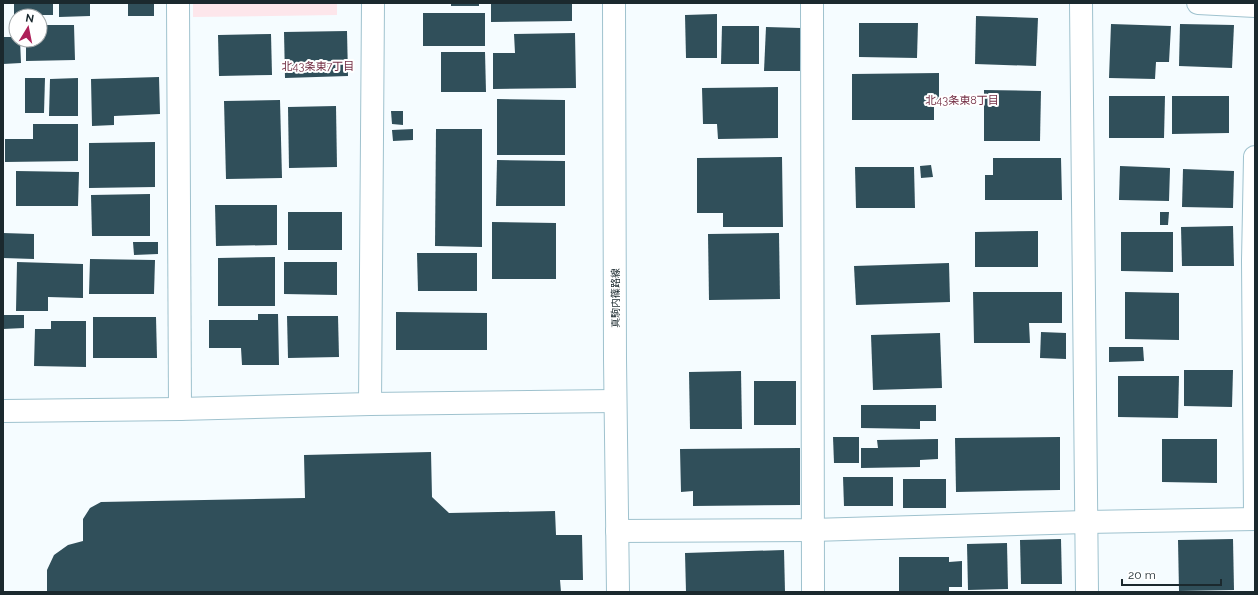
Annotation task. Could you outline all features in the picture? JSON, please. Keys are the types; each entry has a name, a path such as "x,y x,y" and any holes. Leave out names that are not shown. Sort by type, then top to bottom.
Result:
{"street":[{"path":"178,3 180,409"},
{"path":"370,404 372,3"},
{"name":"真駒内篠路線","path":"614,3 615,401 618,592"},
{"path":"812,3 813,592"},
{"path":"1081,3 1087,592"},
{"path":"1198,3 1255,6"},
{"path":"1255,157 1255,513"},
{"path":"3,411 615,401"},
{"path":"617,531 812,530 1255,519"}],"shaded area":[{"path":"193,3 337,3 337,15 193,17"}],"building":[{"path":"14,3 53,3 53,15 48,15 48,8 14,8"},
{"path":"59,3 90,3 90,16 59,17"},
{"path":"128,3 154,3 154,16 128,16"},
{"path":"451,3 479,3 479,6 451,6"},
{"path":"491,3 572,3 572,21 491,22"},
{"path":"423,13 485,13 485,46 423,46"},
{"path":"717,14 717,58 686,58 685,15"},
{"path":"976,16 1038,18 1036,66 975,64"},
{"path":"859,23 918,23 917,58 859,57"},
{"path":"1111,24 1171,26 1169,62 1156,62 1155,79 1109,78"},
{"path":"1180,24 1234,25 1232,68 1179,66"},
{"path":"48,25 74,25 75,60 26,61 26,48 48,48"},
{"path":"722,26 759,26 759,64 721,64"},
{"path":"766,27 801,28 800,71 764,71"},
{"path":"347,31 348,76 285,78 284,32"},
{"path":"575,33 576,88 493,89 493,53 515,53 514,34"},
{"path":"271,34 272,75 219,76 218,35"},
{"path":"3,37 8,37 8,48 20,48 21,63 3,64"},
{"path":"441,52 485,52 486,92 441,92"},
{"path":"939,73 939,100 934,99 934,120 852,120 852,74"},
{"path":"159,77 160,114 114,116 114,125 92,126 91,79"},
{"path":"25,78 45,78 44,113 25,113"},
{"path":"78,78 78,116 49,116 50,79"},
{"path":"778,87 778,138 718,139 717,124 703,124 702,88"},
{"path":"984,90 1041,91 1040,141 984,141"},
{"path":"1109,96 1165,96 1164,138 1109,138"},
{"path":"1172,96 1229,96 1229,133 1172,134"},
{"path":"497,99 565,100 565,155 497,155"},
{"path":"280,100 282,178 226,179 224,101"},
{"path":"336,106 337,167 289,168 288,107"},
{"path":"391,111 403,111 403,125 392,124"},
{"path":"33,124 78,124 78,161 5,162 5,139 33,139"},
{"path":"413,129 413,140 393,141 392,130"},
{"path":"436,129 482,129 482,247 435,246"},
{"path":"155,142 155,187 89,188 89,143"},
{"path":"782,157 783,227 723,227 723,213 697,213 697,158"},
{"path":"993,158 1061,158 1062,200 985,200 985,175 993,175"},
{"path":"497,160 565,161 565,206 496,206"},
{"path":"931,165 933,177 921,178 920,166"},
{"path":"1120,166 1170,168 1169,201 1119,200"},
{"path":"855,167 914,167 915,208 856,208"},
{"path":"1183,169 1234,171 1233,208 1182,207"},
{"path":"16,171 79,172 78,206 16,206"},
{"path":"150,194 150,236 92,236 91,195"},
{"path":"215,205 277,205 277,245 216,246"},
{"path":"288,212 342,212 342,250 288,250"},
{"path":"1160,212 1169,212 1168,225 1160,225"},
{"path":"492,222 556,223 556,279 492,279"},
{"path":"1233,226 1234,266 1182,266 1181,227"},
{"path":"1038,231 1038,267 975,267 975,232"},
{"path":"1121,232 1173,232 1173,272 1121,271"},
{"path":"3,233 34,234 34,259 3,258"},
{"path":"779,233 780,299 709,300 708,234"},
{"path":"133,242 158,242 158,254 134,255"},
{"path":"417,253 477,253 477,291 418,291"},
{"path":"275,257 275,306 218,306 218,258"},
{"path":"90,259 155,260 154,294 89,294"},
{"path":"17,262 83,264 83,298 48,297 48,311 16,311"},
{"path":"284,262 337,262 337,295 284,294"},
{"path":"949,263 950,302 856,305 854,266"},
{"path":"973,292 1062,292 1062,323 1029,323 1030,343 974,343"},
{"path":"1125,292 1179,293 1179,340 1125,339"},
{"path":"396,312 487,313 487,350 396,350"},
{"path":"258,314 278,314 279,365 242,365 241,348 209,348 209,320 258,320"},
{"path":"3,315 24,315 24,328 3,329"},
{"path":"287,316 338,316 339,357 288,358"},
{"path":"93,317 156,317 157,358 93,358"},
{"path":"51,321 86,321 86,367 34,366 35,329 51,329"},
{"path":"1041,332 1066,333 1066,359 1040,358"},
{"path":"940,333 942,388 873,390 871,335"},
{"path":"1109,347 1143,347 1144,361 1109,362"},
{"path":"1184,370 1233,370 1232,407 1184,406"},
{"path":"741,371 742,429 690,429 689,372"},
{"path":"1118,376 1179,376 1178,418 1118,417"},
{"path":"754,381 796,381 796,425 754,425"},
{"path":"861,405 936,405 936,421 920,421 920,429 861,428"},
{"path":"833,437 859,437 859,463 834,463"},
{"path":"1060,437 1060,490 956,492 955,438"},
{"path":"938,439 938,459 920,460 920,467 861,468 861,448 878,448 877,440"},
{"path":"1162,439 1217,439 1217,483 1162,482"},
{"path":"800,448 800,505 693,506 693,491 681,492 680,449"},
{"path":"431,452 432,497 449,513 555,511 556,535 582,535 583,580 560,580 561,592 47,592 47,570 54,555 68,545 83,541 83,519 90,508 101,502 305,498 304,455"},
{"path":"843,477 893,477 893,506 844,506"},
{"path":"903,479 946,479 946,508 903,508"},
{"path":"1061,539 1062,584 1021,584 1020,540"},
{"path":"1233,539 1234,590 1179,591 1178,540"},
{"path":"1007,543 1008,589 968,590 967,544"},
{"path":"784,550 785,592 686,592 685,553"},
{"path":"899,557 949,557 949,562 962,561 962,587 949,587 949,592 899,592"}],"district":[{"name":"北43条東7丁目","path":"318,66"},
{"name":"北43条東8丁目","path":"962,100"}]}
